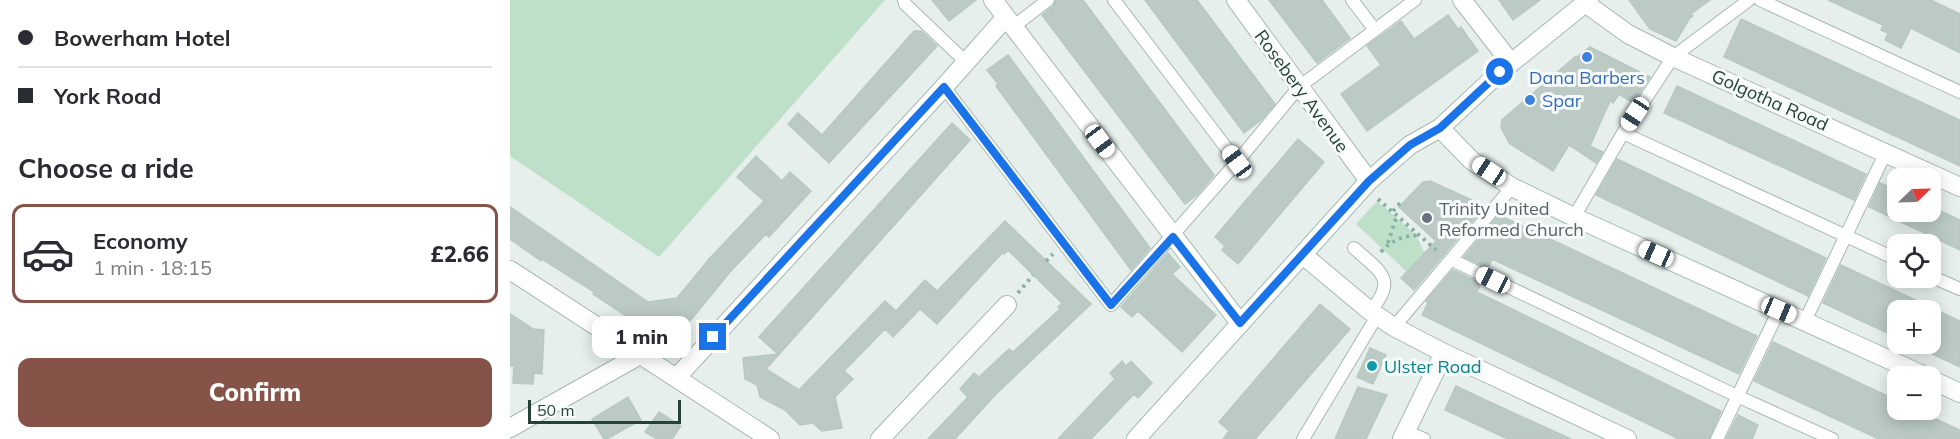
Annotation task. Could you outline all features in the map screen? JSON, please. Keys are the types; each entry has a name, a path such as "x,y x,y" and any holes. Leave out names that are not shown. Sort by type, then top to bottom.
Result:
{"street":[{"path":"993,0 1240,323"},
{"name":"Rosebery Avenue","path":"1236,0 1299,87 1365,186"},
{"path":"1462,0 1511,63"},
{"path":"1136,439 1365,186 1410,145 1440,128 1470,98 1587,2"},
{"name":"Golgotha Road","path":"1587,2 1628,34 1673,57 1960,187"},
{"path":"676,378 966,62 1010,22"},
{"path":"1440,128 1471,160 1512,187 1902,366"},
{"path":"1303,255 1374,314 1394,327 1444,353 1628,439"},
{"path":"510,270 770,439"},
{"path":"880,439 1007,306"},
{"path":"1403,435 1444,353"},
{"path":"510,429 639,355"},
{"path":"1941,384 1960,393"}],"lane":[{"path":"904,0 904,4 966,62"},
{"path":"1010,22 1048,0"},
{"path":"1114,0 1237,162"},
{"path":"1352,0 1375,30"},
{"path":"944,87 1111,305 1173,237 1299,87 1415,0"},
{"path":"1574,217 1623,134 1673,57 1749,0"},
{"path":"1760,0 1960,92"},
{"path":"1623,134 1887,255"},
{"path":"1805,321 1886,152"},
{"path":"1394,327 1512,187"},
{"path":"1303,439 1382,298 1385,285 1383,275 1354,248"},
{"path":"1452,260 1832,439"},
{"path":"1941,281 1960,289"},
{"path":"1717,439 1779,310"},
{"path":"1403,435 1424,439"}],"path":[{"path":"1365,186 1436,250"},
{"path":"1393,211 1402,201"},
{"path":"1370,263 1388,243 1397,215"},
{"path":"1388,243 1420,235"}],"green space":[{"path":"510,0 885,0 659,257 510,156"},
{"path":"1377,201 1416,235 1425,254 1407,272 1356,224"}],"building":[{"path":"932,0 976,0 949,21"},
{"path":"1056,0 1083,0 1214,175 1197,195 1185,204 1042,15 1053,6"},
{"path":"1145,0 1197,0 1275,104 1261,120 1244,133"},
{"path":"1269,0 1322,0 1350,38 1317,63"},
{"path":"1499,0 1540,0 1513,20"},
{"path":"1629,0 1710,0 1691,14 1693,16 1676,41 1650,29"},
{"path":"1828,0 1931,0 1960,14 1960,53 1911,28 1901,48 1885,40 1888,33 1881,30 1883,25"},
{"path":"1448,15 1458,29 1461,27 1478,51 1367,131 1341,94 1381,65 1367,46 1401,21 1414,39"},
{"path":"1741,19 1960,120 1960,166 1724,57"},
{"path":"914,31 921,31 937,46 829,163 788,124 798,113 822,135"},
{"path":"1590,47 1650,77 1633,103 1619,94 1613,103 1610,101 1590,146 1603,152 1596,163 1569,145 1553,171 1509,143 1501,127 1502,120 1576,56"},
{"path":"1008,55 1150,248 1131,270 996,86 998,84 987,70"},
{"path":"1677,86 1866,174 1854,200 1664,113"},
{"path":"952,123 970,140 766,369 799,390 885,301 896,311 925,280 937,291 1005,221 1091,304 996,394 955,439 928,439 968,397 960,389 974,373 979,377 1009,349 1013,352 1060,309 1058,307 1062,303 1008,250 1002,253 937,324 920,309 893,337 885,329 844,371 853,379 835,397 842,428 822,431 813,423 800,425 785,410 760,397 757,385 745,379 743,358 778,354 759,337"},
{"path":"1298,139 1324,162 1238,264 1222,250 1225,246 1215,237"},
{"path":"756,156 782,181 790,172 811,191 769,237 766,234 730,272 690,321 644,328 593,294 594,292 542,259 541,261 510,239 510,207 648,302 677,298 710,258 764,201 737,177"},
{"path":"1617,159 1826,258 1808,296 1596,195"},
{"path":"1430,181 1485,206 1414,290 1401,278 1436,241 1399,207 1423,182"},
{"path":"1880,183 1887,186 1887,216 1869,207"},
{"path":"1941,211 1960,220 1960,250 1941,241 1941,234 1926,234 1901,222 1941,222"},
{"path":"1499,215 1757,336 1739,374 1492,259 1488,268 1464,257"},
{"path":"1168,253 1180,267 1172,274 1216,315 1182,352 1138,311 1132,317 1121,307"},
{"path":"1841,265 1915,300 1887,300 1887,333 1823,303"},
{"path":"1453,270 1481,283 1477,292 1721,411 1709,439 1679,439 1422,315 1428,303 1426,301"},
{"path":"1320,304 1350,329 1255,439 1223,439 1229,431 1219,422"},
{"path":"1941,312 1960,321 1960,367 1932,354 1941,354"},
{"path":"510,314 533,329 544,330 542,374 534,373 533,384 513,383 514,366 510,366"},
{"path":"1773,342 1887,396 1887,420 1938,420 1960,430 1960,439 1879,439 1754,381"},
{"name":"Ulster Road","path":"1370,348 1386,355 1373,384 1357,377"},
{"path":"1122,361 1126,366 1131,361 1152,383 1138,398 1134,394 1091,439 1058,439 1115,379 1110,373"},
{"path":"1456,386 1571,439 1508,439 1445,410"},
{"path":"1358,387 1387,395 1366,439 1335,439"},
{"path":"628,397 641,420 604,439 592,419"},
{"path":"659,412 681,426 672,439 657,439 645,432"},
{"path":"1738,415 1758,425 1752,439 1726,439"}],"place":[{"name":"Dana Barbers","path":"1587,57"},
{"name":"Spar","path":"1530,100"},
{"name":"Trinity United Reformed Church","path":"1427,218"},
{"name":"Ulster Road","path":"1372,366"}],"route":[{"path":"713,337 944,87 1111,305 1173,237 1240,323 1369,181 1410,145 1440,128 1500,72"}]}
